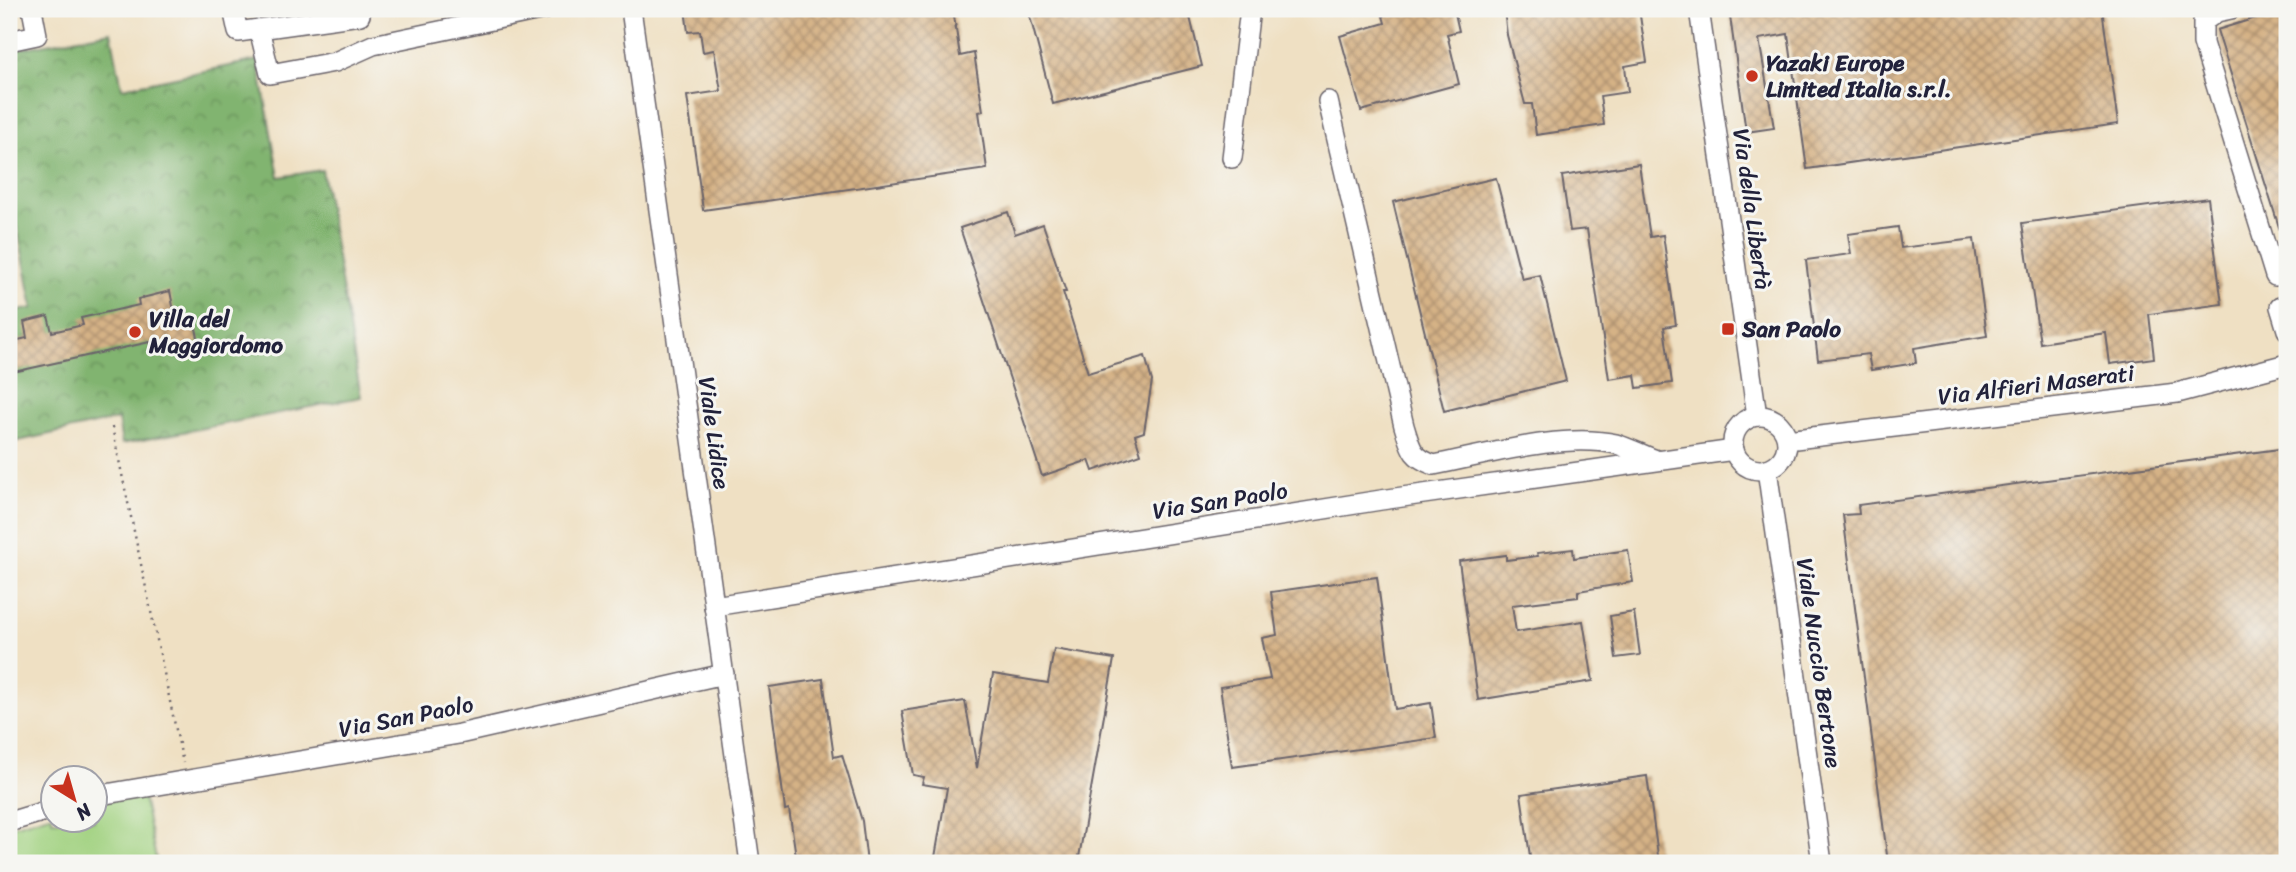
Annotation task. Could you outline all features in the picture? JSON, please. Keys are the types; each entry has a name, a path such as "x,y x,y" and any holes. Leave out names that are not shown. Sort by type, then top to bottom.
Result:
{"street":[{"path":"9,41 37,35 32,9"},
{"path":"233,9 238,33 360,15"},
{"path":"259,29 270,74 335,62 373,45 545,9"},
{"name":"Viale Lidice","path":"631,9 750,863"},
{"path":"1232,158 1250,9"},
{"name":"Via della Libertà","path":"1699,9 1757,416"},
{"path":"2231,9 2217,12 2203,22 2203,43 2275,276 2287,273"},
{"path":"1328,101 1412,451 1421,460 1434,465 1545,444 1591,442 1616,444 1657,461"},
{"path":"2280,307 2287,330"},
{"name":"Via Alfieri Maserati","path":"1787,440 2177,393 2287,364"},
{"path":"1757,416 1765,416 1780,425 1787,440 1787,447 1780,461 1767,469 1758,470 1743,464 1734,450 1733,441 1741,424 1757,416"},
{"name":"Via San Paolo","path":"714,607 1381,500 1734,450"},
{"name":"Viale Nuccio Bertone","path":"1767,469 1822,863"},
{"name":"Via San Paolo","path":"108,793 459,734 724,674"},
{"path":"9,822 38,813"}],"path":[{"path":"112,427 187,779"}],"green space":[{"path":"111,32 122,88 258,60 279,177 322,170 361,397 122,444 118,419 9,443 9,313 33,308 9,183 9,51"},
{"path":"142,793 157,863 9,863 9,827 38,818 38,834 108,834 108,800"}],"building":[{"path":"685,9 953,9 960,56 974,53 983,111 979,112 987,169 703,210 687,96 721,91 714,50 703,52 700,31 688,32"},
{"path":"1028,9 1188,9 1202,66 1053,104"},
{"path":"1381,9 1454,9 1459,31 1447,34 1459,84 1361,111 1340,36 1385,23"},
{"path":"1504,9 1639,9 1647,62 1625,66 1628,92 1600,96 1604,125 1536,135 1532,104 1525,104 1507,35"},
{"path":"1729,9 2102,9 2118,124 1807,169 1788,34 1759,39 1774,128 1746,132"},
{"path":"2285,9 2287,242 2284,243 2217,30"},
{"path":"1639,164 1650,237 1663,235 1676,325 1664,327 1672,383 1637,388 1635,375 1609,379 1587,229 1570,231 1562,176"},
{"path":"1496,178 1522,279 1540,275 1566,381 1444,411 1393,202"},
{"path":"2208,198 2222,304 2149,314 2154,358 2110,364 2106,333 2040,343 2022,223"},
{"path":"1008,212 1015,234 1043,224 1066,292 1063,292 1088,373 1145,356 1152,381 1144,432 1135,435 1141,454 1093,471 1089,460 1042,476 960,228"},
{"path":"1898,227 1901,248 1974,239 1987,336 1914,348 1916,363 1871,370 1868,354 1818,360 1806,260 1851,254 1848,234"},
{"name":"Villa del Maggiordomo","path":"170,291 176,321 194,318 199,343 153,353 150,342 9,373 9,342 27,338 24,322 48,316 52,332 83,325 81,318 139,305 138,299"},
{"path":"2287,448 2287,863 1888,863 1843,515 1859,514 1858,505"},
{"path":"1573,549 1574,558 1628,550 1633,582 1578,591 1578,597 1512,605 1516,632 1583,621 1593,681 1478,700 1459,561 1506,555 1506,560"},
{"path":"1377,577 1395,709 1431,703 1436,738 1232,767 1220,687 1270,679 1262,638 1277,635 1271,592"},
{"path":"1634,612 1640,655 1616,658 1610,616"},
{"path":"1054,649 1114,659 1078,863 934,863 947,788 922,784 924,777 913,775 902,711 965,701 977,768 993,674 1048,683"},
{"path":"823,679 834,757 842,755 862,821 867,863 797,863 789,809 785,810 769,687"},
{"path":"1647,776 1659,863 1531,863 1521,794"}],"place":[{"name":"Yazaki Europe Limited Italia s.r.l.","path":"1752,76"},
{"name":"San Paolo","path":"1728,329"},
{"name":"Villa del Maggiordomo","path":"135,332"}]}
